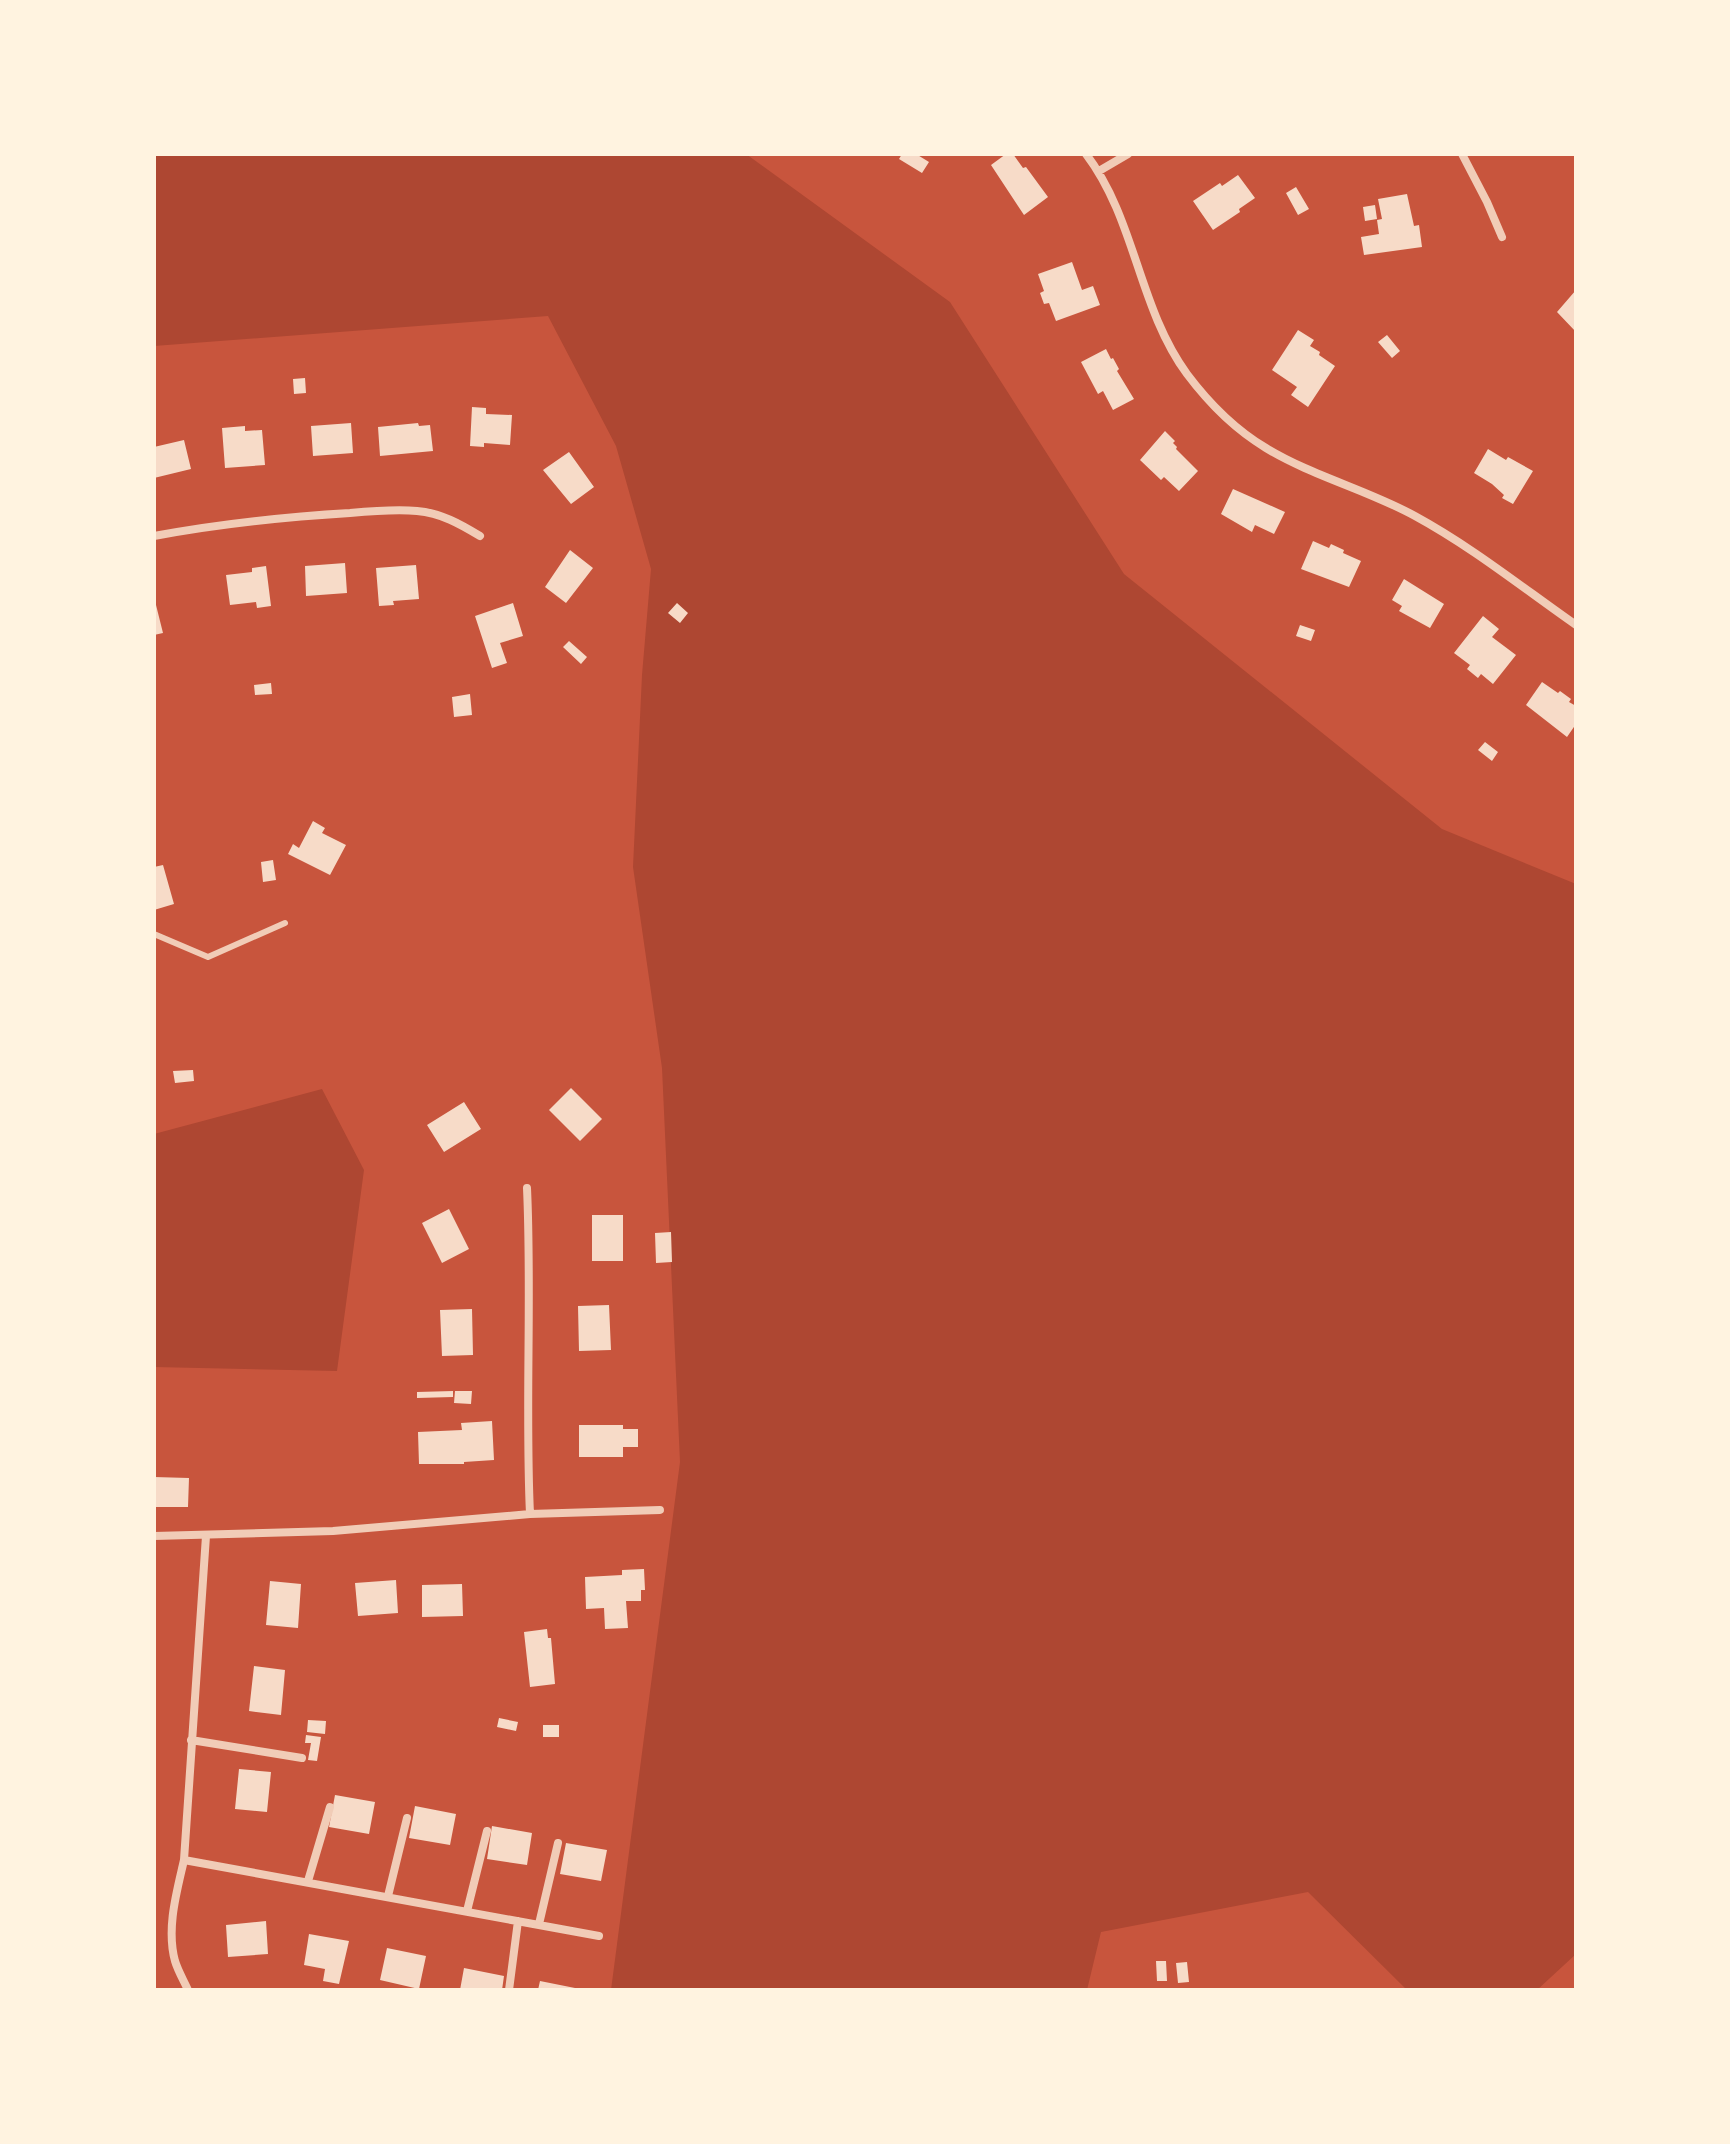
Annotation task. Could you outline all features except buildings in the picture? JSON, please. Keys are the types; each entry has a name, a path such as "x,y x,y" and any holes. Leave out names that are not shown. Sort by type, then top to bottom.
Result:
{"street":[{"path":"1086,154 1099,171 1129,236 1153,312 1166,340 1185,372 1216,408 1267,449 1418,517 1507,573 1576,625"},
{"path":"1099,171 1128,154"},
{"path":"1462,154 1502,237"},
{"path":"154,536 220,524 379,510 418,511 441,516 480,536"},
{"path":"527,1188 530,1514"},
{"path":"154,1536 361,1530 530,1514 660,1510"},
{"path":"188,1990 175,1961 172,1938 184,1860 206,1536"},
{"path":"191,1740 302,1758"},
{"path":"308,1881 330,1807"},
{"path":"388,1896 407,1818"},
{"path":"467,1911 487,1831"},
{"path":"539,1924 558,1843"},
{"path":"184,1860 599,1936"},
{"path":"509,1990 518,1921"}],"lane":[{"path":"154,934 208,957 285,923"}],"shaded area":[{"path":"154,154 746,154 950,302 1124,574 1442,829 1576,884 1576,1954 1537,1990 1407,1990 1308,1892 1101,1932 1087,1990 611,1990 680,1462 662,1068 633,867 642,675 651,569 616,446 548,316 154,346"},
{"path":"322,1089 364,1170 337,1371 154,1367 154,1134"}]}
